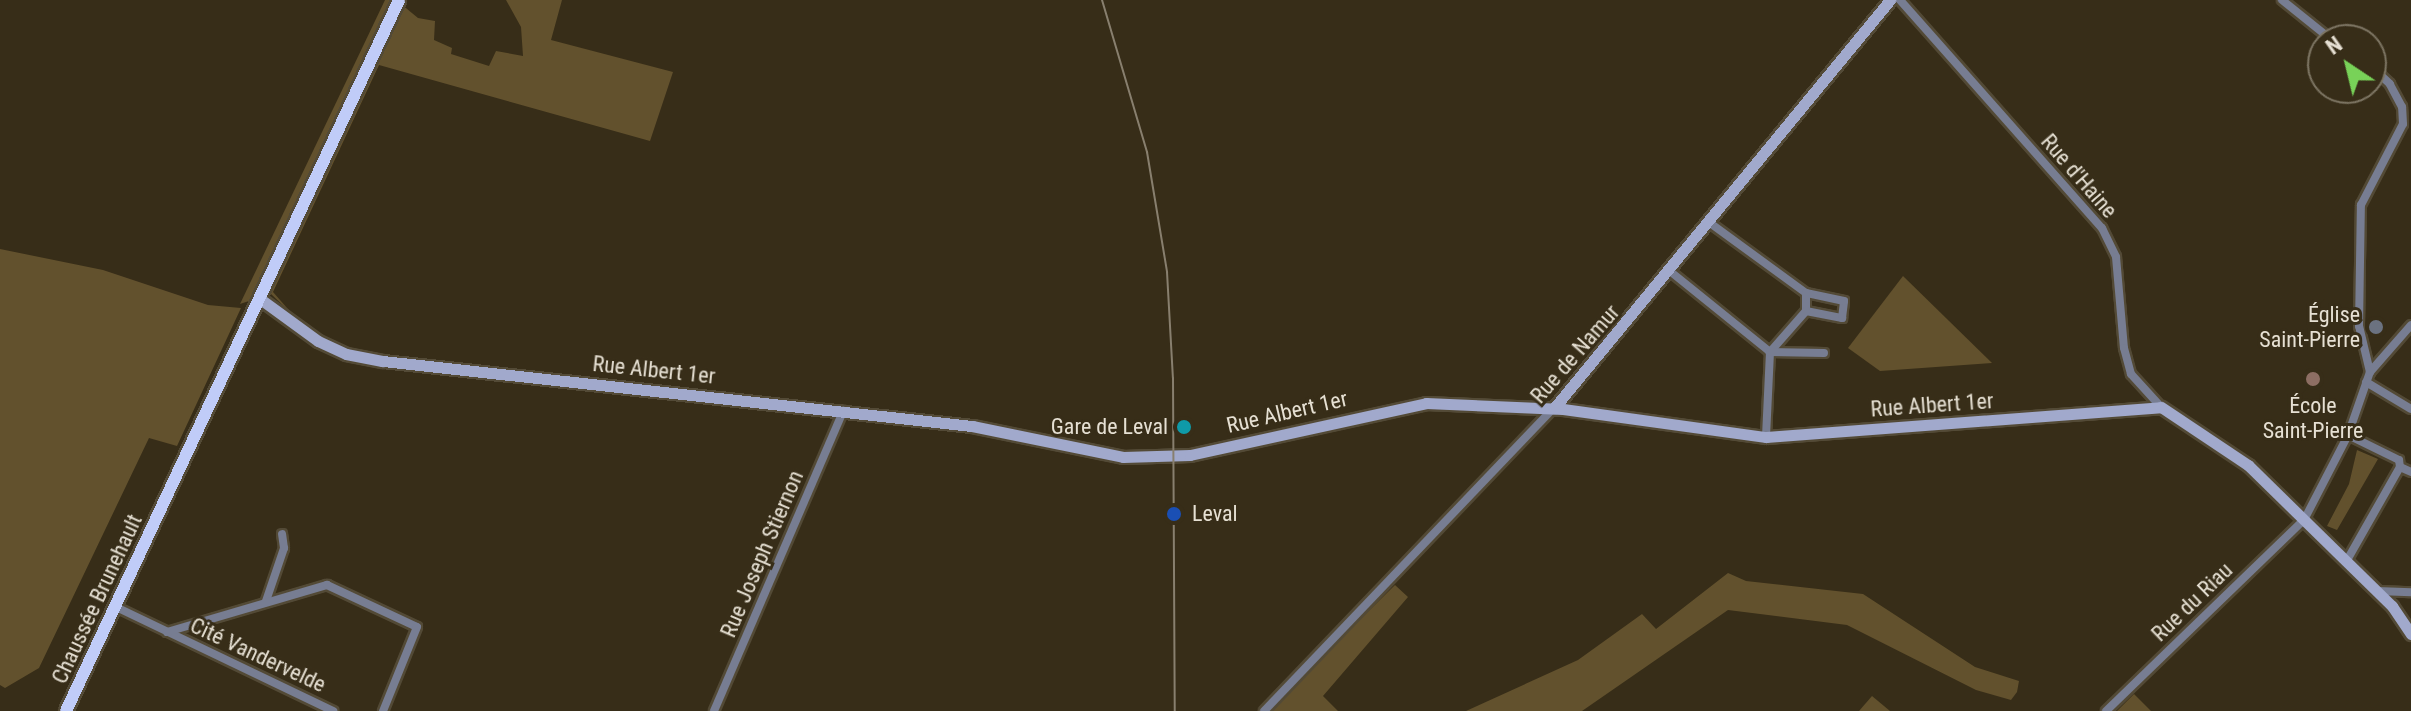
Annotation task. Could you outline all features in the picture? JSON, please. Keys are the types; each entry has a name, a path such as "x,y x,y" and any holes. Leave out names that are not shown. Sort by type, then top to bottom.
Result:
{"main road":[{"name":"Chaussée Brunehault","path":"71,709 399,0"}],"street":[{"name":"Rue de Namur","path":"1264,711 1554,408 1671,272 1820,79 1890,0"},
{"name":"Rue d'Haine","path":"1900,0 2102,228 2116,257 2124,348 2131,374 2161,407"},
{"path":"2282,0 2312,24"},
{"path":"2387,81 2402,107 2407,126 2361,205 2359,326 2368,377 2411,409"},
{"path":"1710,223 1806,293 1844,301 1842,318 1806,311"},
{"path":"1671,272 1770,352 1824,353"},
{"path":"1766,437 1770,352 1806,311 1806,293"},
{"name":"Rue Albert 1er","path":"257,302 318,341 346,354 972,426 1102,455 1166,458 1426,403 1554,408 1766,437 2161,407"},
{"path":"2368,377 2411,325"},
{"name":"Rue du Riau","path":"2106,711 2304,520 2348,435 2368,377"},
{"path":"2161,407 2248,465 2377,591 2411,634"},
{"name":"Rue Joseph Stiernon","path":"714,711 843,411"},
{"path":"2346,562 2400,467 2399,460 2348,435"},
{"path":"2400,467 2411,472"},
{"path":"266,601 284,548 282,534"},
{"name":"Cité Vandervelde","path":"167,632 327,585 414,624 417,637 383,711"},
{"path":"2377,591 2411,592"},
{"name":"Cité Vandervelde","path":"116,607 333,711"}],"shaded area":[{"path":"385,0 390,0 249,301 240,304"},
{"path":"506,0 562,0 551,40 673,72 650,141 379,65 273,292 294,316 271,294 271,282 401,4 418,18 435,21 434,40 452,48 451,54 489,66 496,51 523,56 521,27"},
{"path":"0,249 103,270 208,305 241,308 177,446 149,438 39,668 5,688 0,685"},
{"path":"1903,276 1992,363 1880,371 1848,348"},
{"path":"2357,450 2378,459 2337,530 2327,526 2349,484"},
{"path":"1728,573 1746,581 1863,594 1975,667 2019,681 2017,692 2011,700 1976,690 1847,625 1728,610 1582,711 1466,711 1578,660 1642,614 1656,629"},
{"path":"1395,585 1408,597 1323,696 1338,711 1267,711"},
{"path":"2134,694 2151,711 2117,711"},
{"path":"1872,696 1890,711 1859,711"}],"railway":[{"path":"1102,0 1147,152 1167,272 1173,378 1175,711"}],"place":[{"name":"Église Saint-Pierre","path":"2376,327"},
{"name":"École Saint-Pierre","path":"2313,379"},
{"name":"Gare de Leval","path":"1184,427"},
{"name":"Leval","path":"1174,514"}]}
